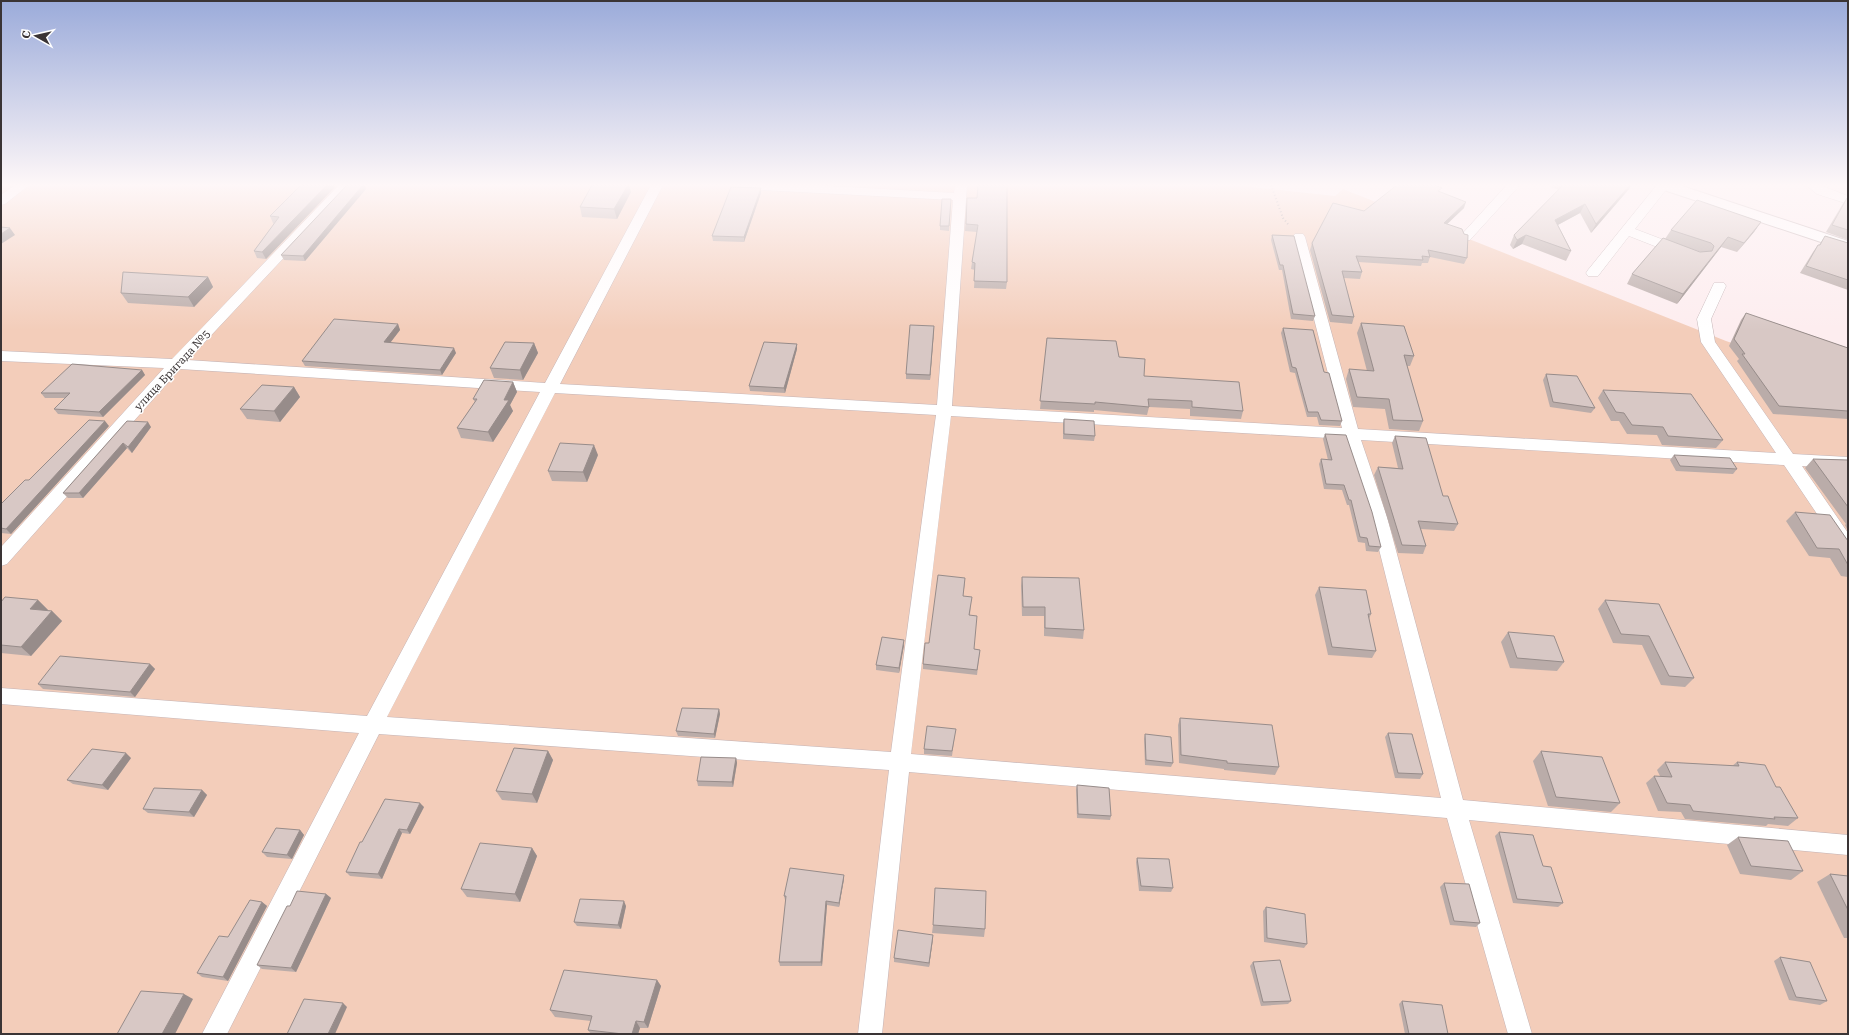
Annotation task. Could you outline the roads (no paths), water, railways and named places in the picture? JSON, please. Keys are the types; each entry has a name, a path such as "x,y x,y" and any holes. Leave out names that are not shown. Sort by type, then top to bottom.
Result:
{"street":[{"path":"1809,233 1848,246"}],"lane":[{"name":"улица Бригада №5","path":"1,559 176,364 300,233"},
{"path":"214,1034 373,725 632,233"},
{"path":"870,1034 900,762 944,410 957,233"},
{"path":"1593,273 1623,233"},
{"path":"1633,233 1692,255"},
{"path":"1299,237 1351,433 1380,516 1455,809 1520,1034"},
{"path":"1719,286 1704,319 1708,342 1848,546"},
{"path":"1,356 176,364 358,377 1848,462"},
{"path":"1,696 373,725 900,762 1455,809 1848,845"}]}
